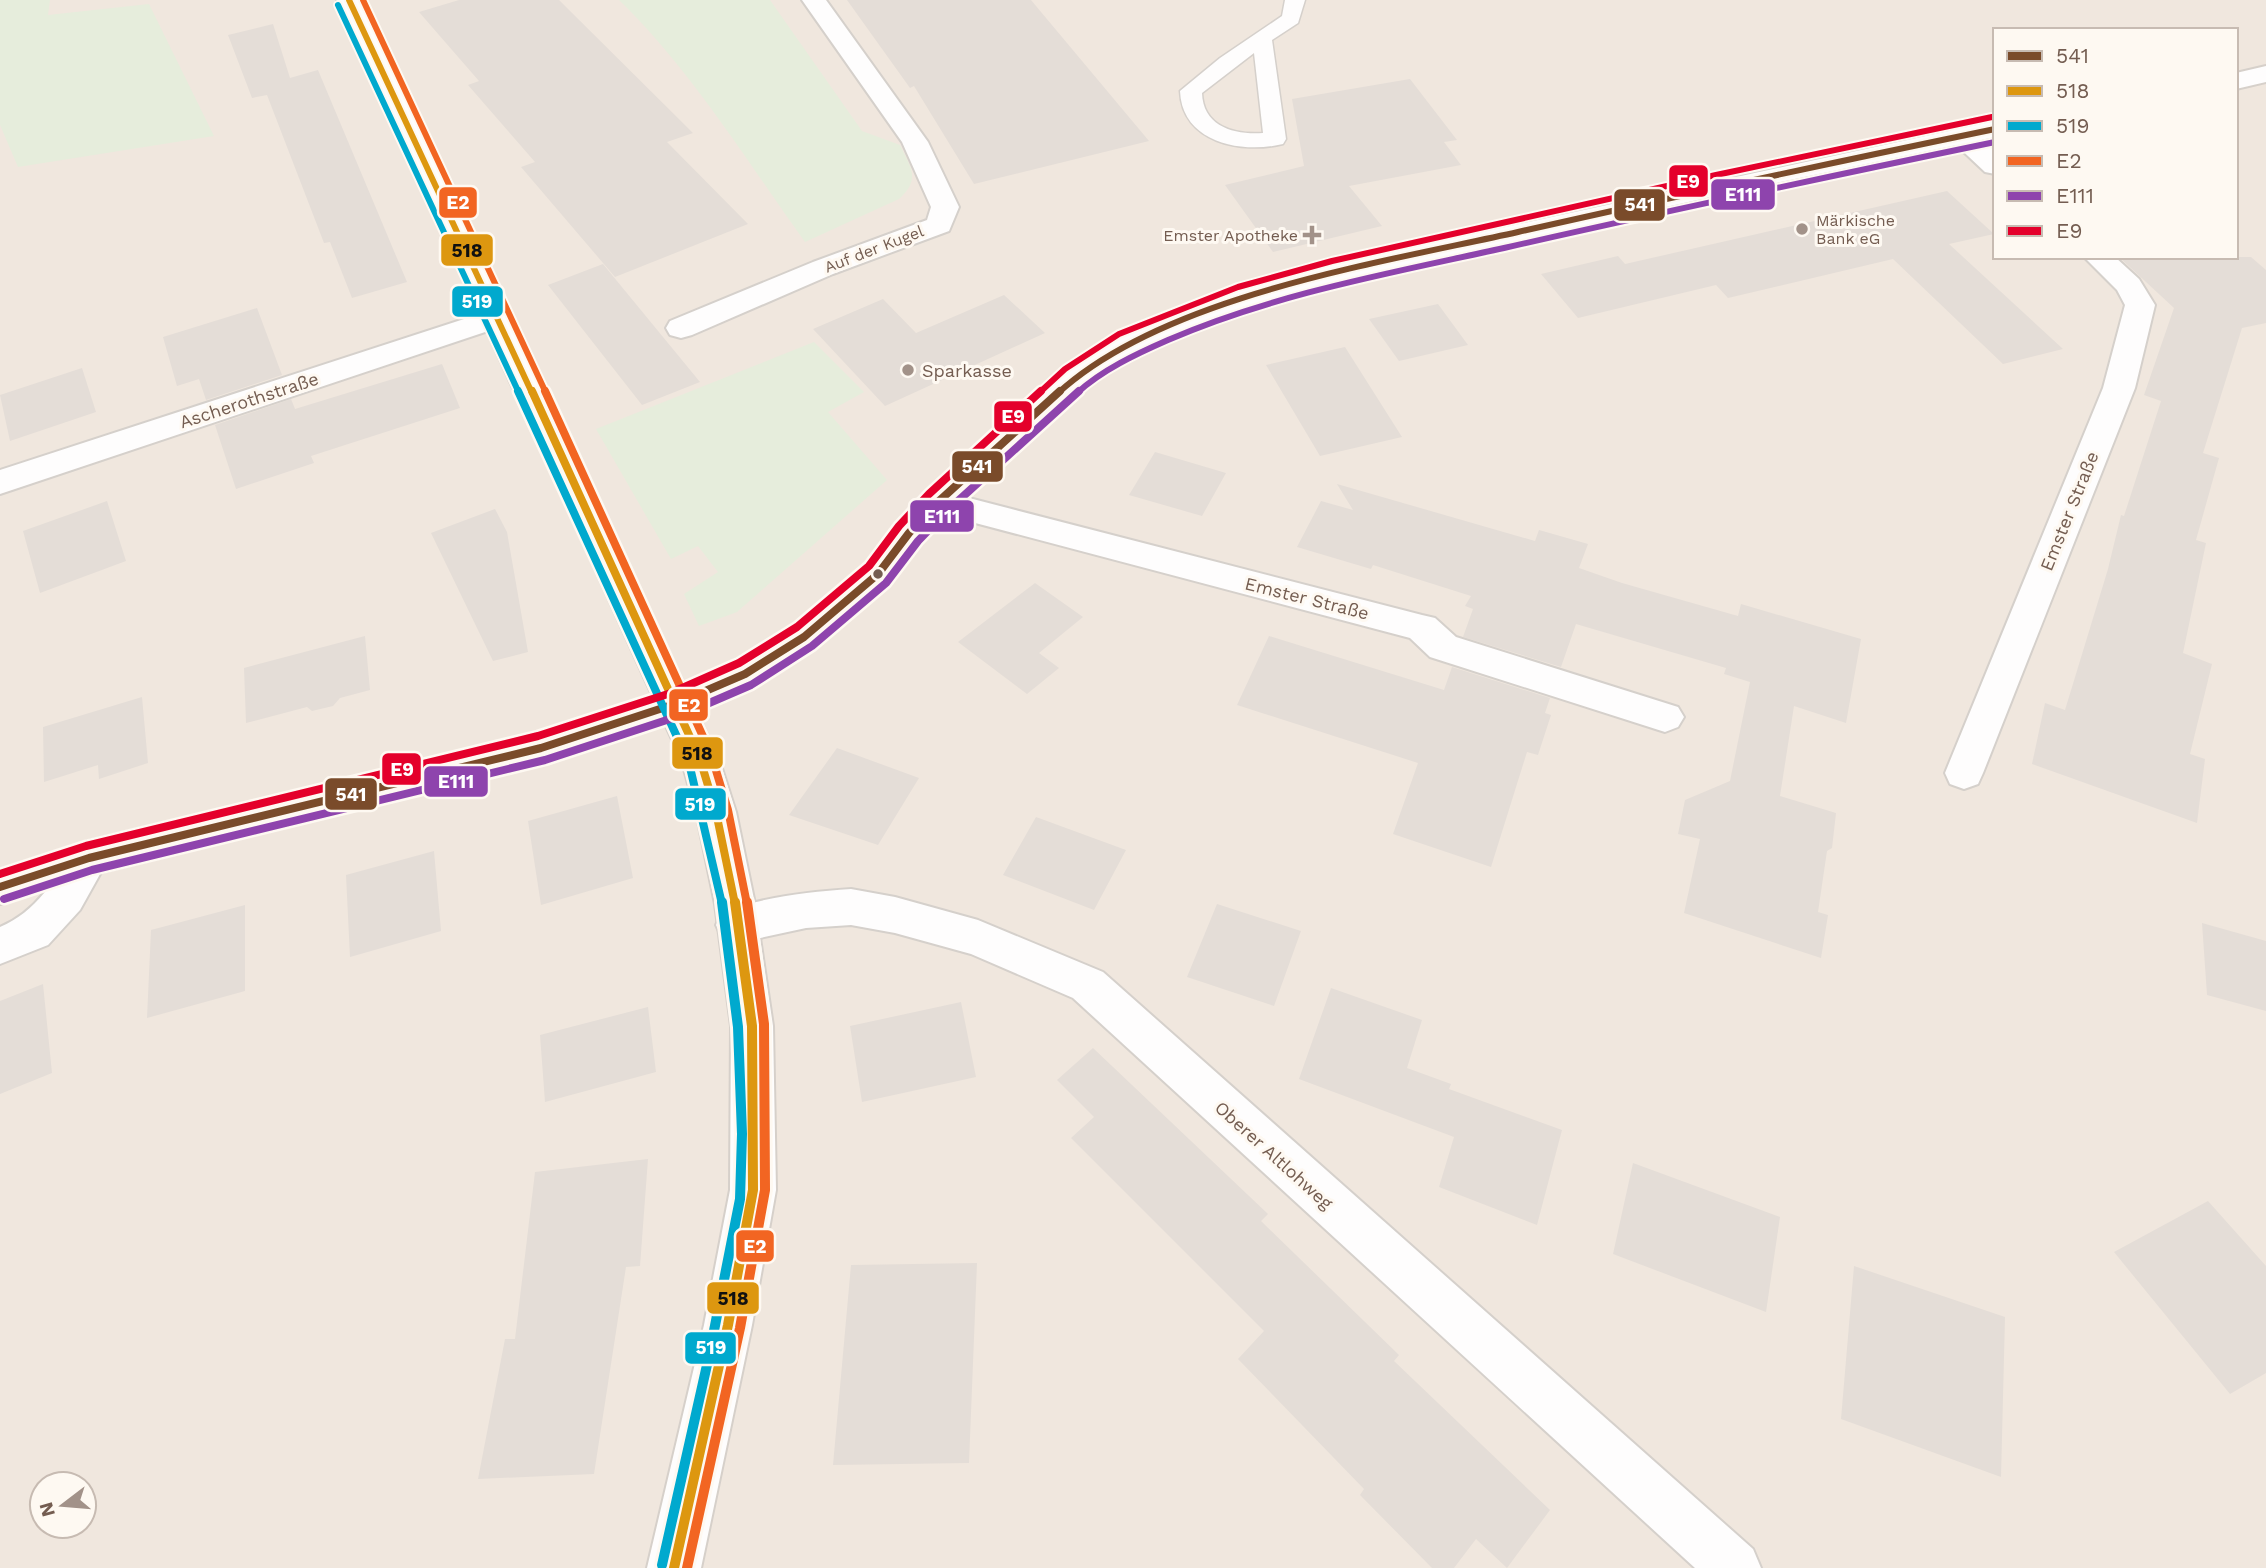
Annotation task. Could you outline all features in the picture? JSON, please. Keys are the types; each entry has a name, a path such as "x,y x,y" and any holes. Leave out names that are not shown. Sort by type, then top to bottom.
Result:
{"street":[{"path":"349,0 701,760 716,812 752,1026 753,1190 728,1325 674,1568"},
{"name":"Auf der Kugel","path":"681,328 823,268 939,225 945,207 923,154 814,0"},
{"path":"2238,80 2266,74"},
{"path":"0,887 89,858 541,748 675,704 745,674 804,637 878,574 909,533 939,502 1073,379 1125,345 1230,303 1335,273 1993,129"},
{"path":"1961,135 1993,164"},
{"name":"Emster Straße","path":"1964,773 2119,388 2140,305 2129,285 2100,259"},
{"name":"Ascherothstraße","path":"0,482 498,317"},
{"name":"Emster Straße","path":"939,502 1422,628 1443,647 1665,717"},
{"path":"0,946 33,932 66,898 89,858"},
{"name":"Oberer Altlohweg","path":"737,925 806,910 851,907 895,915 978,938 1088,985 1734,1568"}],"lane":[{"path":"1262,37 1275,139 1239,141 1202,123 1190,102 1191,91 1235,55 1262,37 1291,19 1295,0"}],"shaded area":[{"path":"0,0 2266,0 2266,1568 0,1568"}],"green space":[{"path":"0,0 50,0 48,15 149,4 214,136 18,167 0,125"},
{"path":"619,0 770,0 862,131 900,145 912,173 906,192 899,199 805,242 671,56"},
{"path":"814,342 864,392 828,412 887,480 737,612 699,626 684,594 718,572 698,546 671,559 596,429"}],"building":[{"path":"459,0 559,0 693,133 667,142 748,224 615,277 521,167 535,162 468,85 479,81 419,12"},
{"path":"847,0 1031,0 1149,141 974,184 914,86 910,88"},
{"path":"273,24 290,78 318,70 407,282 352,298 330,242 324,243 267,95 252,98 228,35"},
{"path":"1410,79 1457,140 1444,142 1461,165 1349,186 1382,226 1273,252 1225,185 1304,166 1292,99"},
{"path":"1947,191 1993,233 1949,244 2063,349 2003,364 1893,259 1728,298 1716,285 1578,318 1541,274 1618,256 1625,264"},
{"path":"2251,257 2266,270 2266,323 2242,328 2203,453 2219,458 2196,540 2206,543 2183,653 2212,664 2190,754 2205,759 2197,823 2032,764 2045,703 2065,710 2108,569 2121,515 2124,516 2161,401 2144,395 2174,308 2121,259"},
{"path":"603,264 700,382 642,405 548,285"},
{"name":"Sparkasse","path":"1004,295 1045,333 885,406 813,329 883,299 916,333"},
{"path":"1438,304 1468,345 1399,361 1369,319"},
{"path":"257,308 282,375 206,400 199,379 177,386 163,337"},
{"path":"1345,347 1402,437 1320,456 1266,365"},
{"path":"442,364 460,408 311,456 314,463 236,489 215,425 291,399 295,409"},
{"path":"82,368 96,412 10,441 0,395"},
{"path":"1155,452 1226,473 1202,516 1129,495"},
{"path":"1337,484 1535,541 1539,530 1588,544 1579,568 1622,583 1738,616 1741,604 1861,639 1846,723 1794,706 1780,796 1836,813 1832,848 1827,851 1818,912 1828,915 1821,958 1684,913 1700,839 1678,834 1685,800 1730,781 1750,682 1724,674 1726,668 1576,624 1561,667 1463,637 1473,609 1465,606 1471,596 1373,565 1371,569 1297,547 1321,501 1353,510"},
{"path":"107,501 126,561 40,593 23,531"},
{"path":"495,509 507,532 528,652 493,661 431,533"},
{"path":"1035,583 1083,617 1039,653 1059,668 1027,694 958,642"},
{"path":"365,636 370,690 340,698 333,706 312,711 307,707 246,723 244,668"},
{"path":"1269,636 1444,690 1452,667 1550,698 1545,713 1551,715 1538,755 1527,752 1491,867 1393,834 1418,763 1237,705"},
{"path":"142,697 148,763 99,779 98,765 44,782 43,727"},
{"path":"837,748 919,778 878,845 789,815"},
{"path":"617,796 633,878 541,905 528,821"},
{"path":"1036,817 1126,850 1094,910 1003,875"},
{"path":"434,851 441,931 350,957 346,875"},
{"path":"1217,904 1301,931 1274,1006 1187,977"},
{"path":"245,905 245,991 147,1018 151,930"},
{"path":"2202,923 2266,941 2266,1011 2207,995"},
{"path":"43,984 52,1073 0,1094 0,1001"},
{"path":"1331,988 1422,1020 1407,1068 1451,1084 1449,1089 1562,1130 1537,1225 1439,1187 1454,1137 1299,1079"},
{"path":"961,1002 976,1077 862,1102 850,1026"},
{"path":"648,1007 656,1072 545,1102 540,1035"},
{"path":"1093,1048 1268,1214 1261,1221 1399,1355 1394,1361 1550,1510 1507,1568 1476,1539 1454,1568 1432,1568 1360,1495 1364,1489 1238,1359 1264,1331 1071,1138 1094,1117 1057,1080"},
{"path":"648,1159 640,1266 626,1267 594,1474 478,1479 505,1339 515,1339 535,1172"},
{"path":"1633,1163 1780,1217 1766,1312 1613,1254"},
{"path":"2208,1201 2266,1266 2266,1373 2230,1394 2114,1252"},
{"path":"977,1263 969,1463 833,1465 851,1265"},
{"path":"1854,1266 2005,1317 2001,1477 1841,1419"}],"transit line":[{"name":"518","path":"349,0 461,237 700,759 716,812 735,904 752,1026 753,1190 728,1325 674,1568"},
{"name":"E2","path":"363,0 711,754 728,810 747,902 764,1024 765,1190 740,1328 687,1568"},
{"name":"519","path":"338,5 689,763 715,867 733,973 738,1027 742,1080 741,1187 709,1356 662,1565"},
{"name":"E9","path":"0,874 86,846 538,736 671,693 739,663 797,627 869,566 899,526 929,494 1065,369 1119,334 1238,287 1332,261 1716,175 1992,117"},
{"name":"541","path":"0,887 89,858 541,748 675,704 745,674 804,637 878,574 909,533 938,502 1073,379 1125,345 1187,319 1241,299 1335,273 1719,187 1993,129"},
{"name":"E111","path":"4,899 92,870 545,760 679,716 751,685 812,646 886,583 918,541 947,511 1081,389 1131,356 1191,330 1245,311 1338,285 1722,199 1993,142"}],"place":[{"name":"Märkische Bank eG","path":"1802,229"},
{"name":"Emster Apotheke","path":"1312,235"},
{"name":"Sparkasse","path":"908,370"}]}
